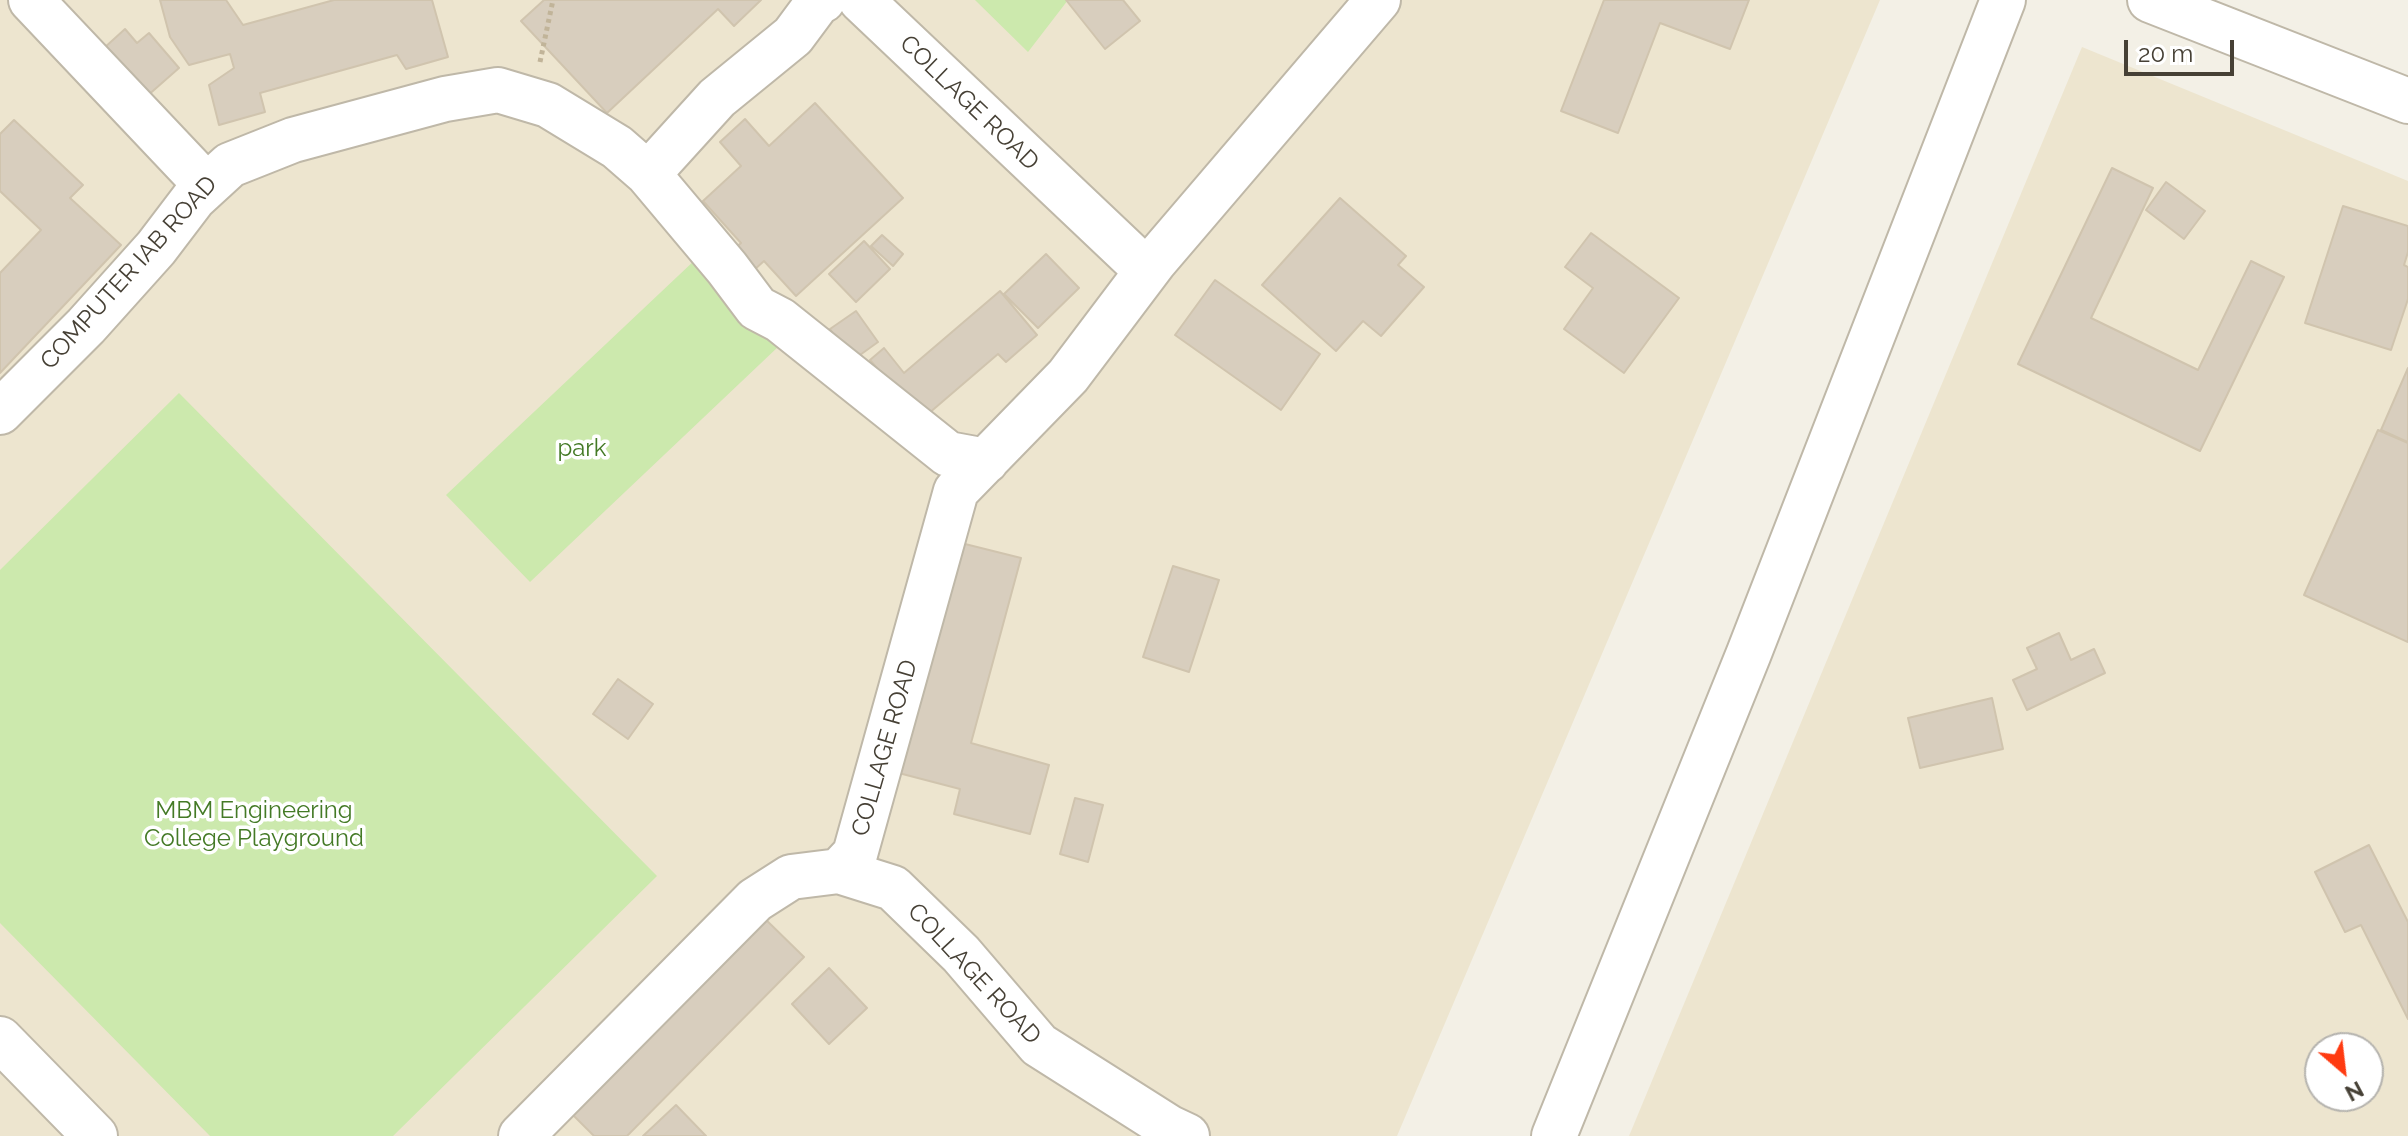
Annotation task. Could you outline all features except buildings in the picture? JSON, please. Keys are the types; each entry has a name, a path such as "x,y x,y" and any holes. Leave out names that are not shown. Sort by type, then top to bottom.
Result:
{"street":[{"path":"31,0 207,186"},
{"path":"648,174 717,98 793,36 823,0"},
{"name":"COLLAGE ROAD","path":"861,0 1147,271"},
{"name":"COLLAGE ROAD","path":"1187,1136 1039,1045 961,954 893,888 839,871 855,854 956,491 1068,376 1147,271 1378,0"},
{"path":"1554,1136 1749,653 2003,0"},
{"path":"2150,0 2408,101"},
{"name":"COMPUTER IAB ROAD","path":"0,412 86,326 207,186 230,165 293,140 445,99 498,90 548,105 617,147 648,174 757,308 780,320 948,454 986,461"},
{"path":"521,1136 755,900 791,877 839,871"},
{"path":"0,1039 95,1136"}],"path":[{"path":"532,100 553,0"}],"shaded area":[{"path":"0,0 1880,0 1397,1136 0,1136"},
{"path":"2082,47 2408,181 2408,1136 1629,1136"}],"green space":[{"path":"975,0 1068,0 1028,52"},
{"name":"park","path":"696,259 779,346 530,582 446,495"},
{"name":"MBM Engineering College Playground","path":"179,393 657,876 393,1136 210,1136 0,923 0,570"}]}
